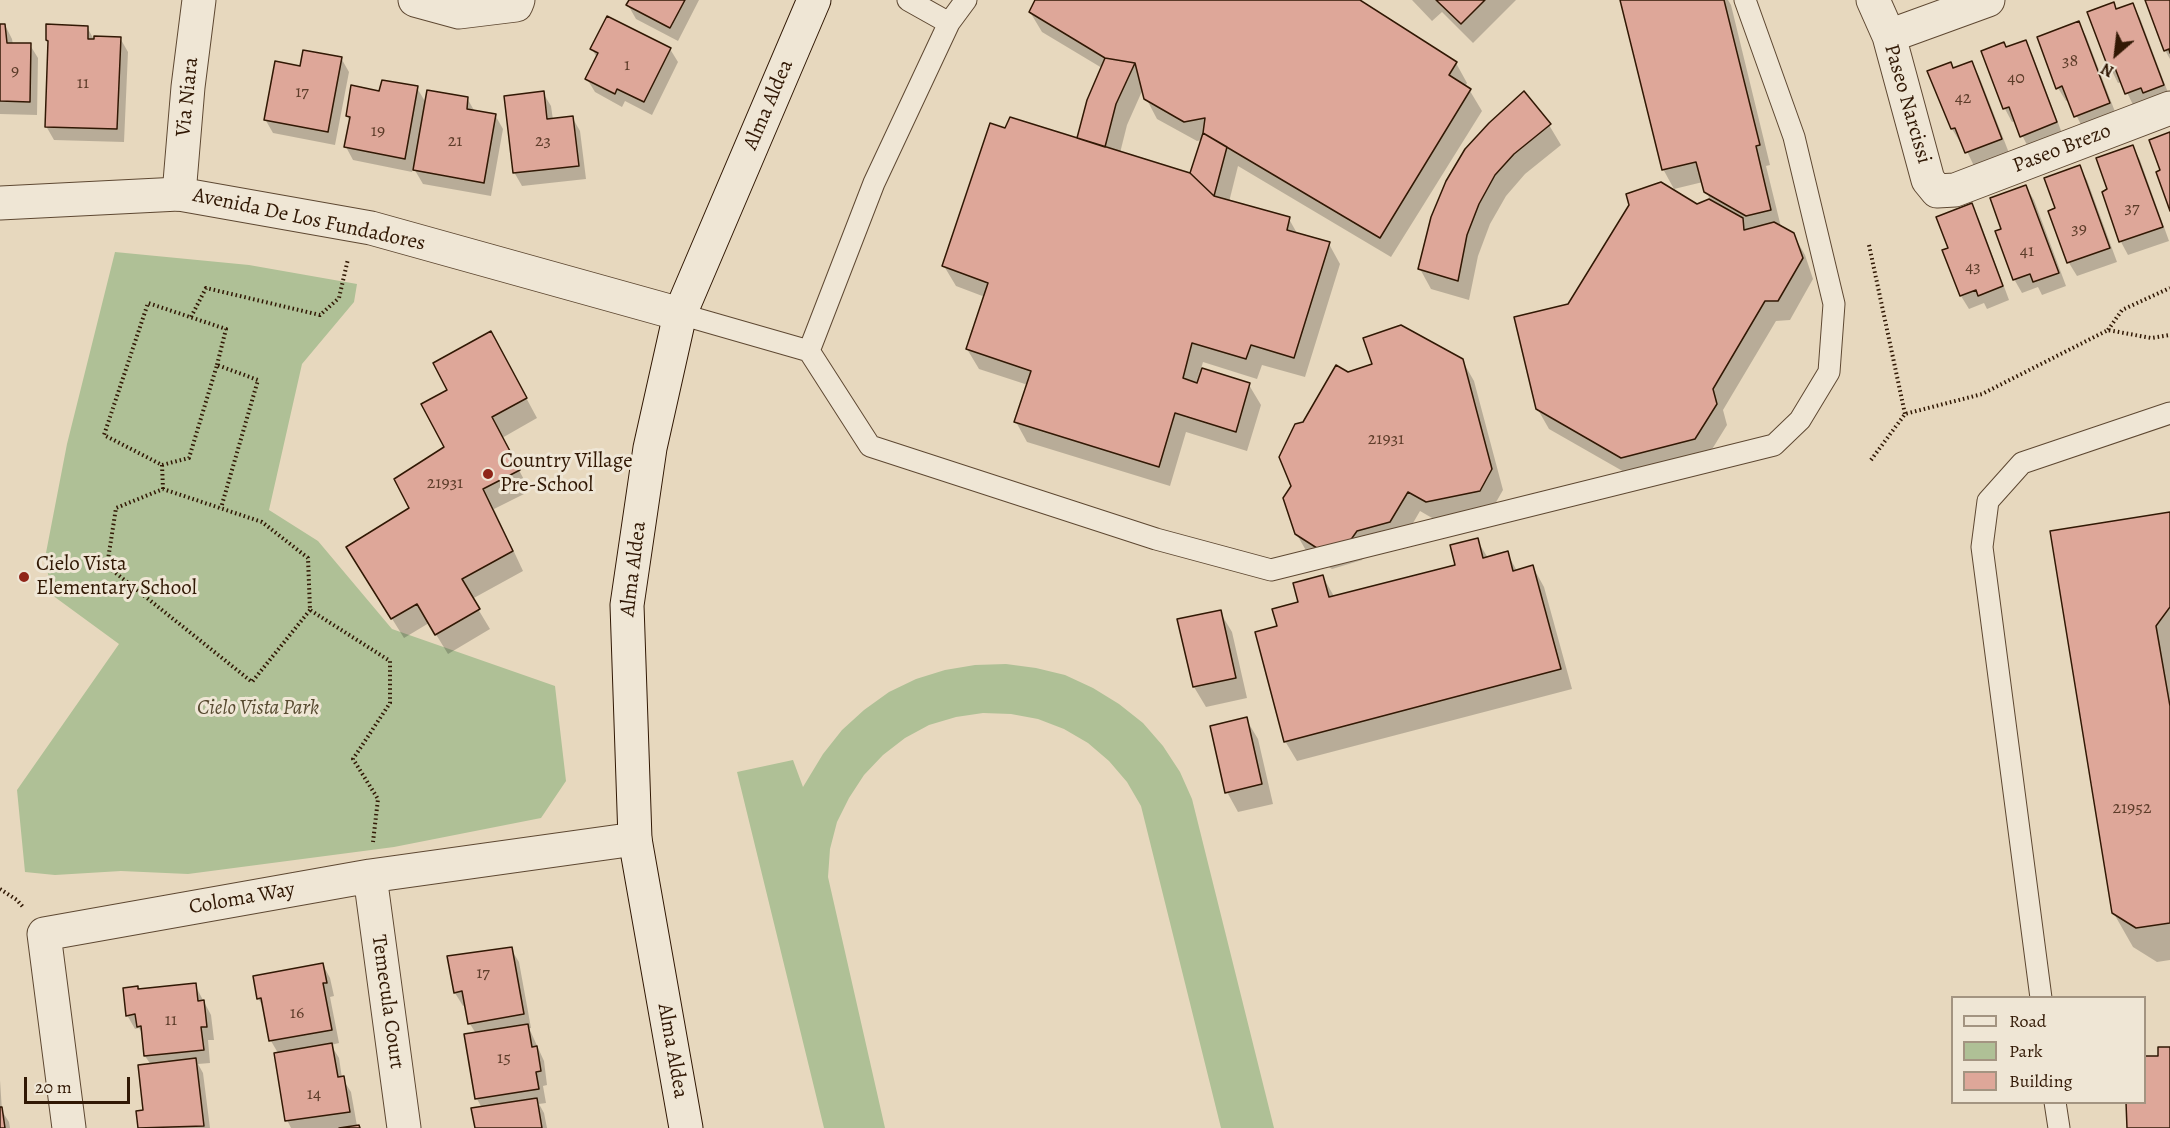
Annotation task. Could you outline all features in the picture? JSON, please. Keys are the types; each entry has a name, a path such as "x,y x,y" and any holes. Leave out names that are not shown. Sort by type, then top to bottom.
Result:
{"street":[{"name":"Via Niara","path":"179,194 188,87 199,0"},
{"path":"415,0 459,12 517,2"},
{"name":"Alma Aldea","path":"686,1128 635,839 627,604 650,448 680,314 814,0"},
{"name":"Paseo Narcissi","path":"1873,0 1889,36 1928,180 1937,191 1955,190"},
{"path":"1889,36 1988,0"},
{"name":"Paseo Brezo","path":"1955,190 2170,108"},
{"name":"Avenida De Los Fundadores","path":"0,203 179,194 400,236 680,314"},
{"name":"Coloma Way","path":"69,1128 44,934 370,876 635,839"},
{"name":"Temecula Court","path":"370,876 404,1128"}],"lane":[{"path":"908,0 950,23"},
{"path":"809,351 874,183 950,23 966,0"},
{"path":"680,314 809,351 870,446 1156,539 1271,570 1774,445 1800,420 1829,372 1834,304 1794,137 1745,0"},
{"path":"2041,996 1982,547 1988,501 2022,463 2170,412"},
{"path":"2055,1104 2059,1128"}],"path":[{"path":"191,317 206,288 320,315 339,298 356,226"},
{"path":"1869,245 1905,414"},
{"path":"1871,460 1905,414 1982,394 2108,330 2122,310 2170,288"},
{"path":"148,303 191,317 226,328 189,458 162,465 104,435 148,303"},
{"path":"2108,330 2151,338 2170,335"},
{"path":"217,365 258,380 221,508"},
{"path":"162,465 163,489"},
{"path":"163,489 221,508 262,522 308,558 310,610 252,682 107,566 116,508 163,489"},
{"path":"310,610 390,662 390,703 353,759 378,799 370,876"}],"green space":[{"name":"Cielo Vista Park","path":"115,252 249,265 357,284 354,302 302,364 269,510 318,541 392,629 555,686 566,781 541,818 394,847 188,874 121,871 55,875 25,872 17,790 119,644 52,595 45,558 67,444"},
{"path":"1006,664 1065,675 1119,704 1143,723 1163,746 1180,772 1192,799 1274,1128 1221,1128 1141,806 1127,782 1109,761 1088,743 1064,729 1038,719 1011,714 983,713 956,717 929,725 905,738 883,755 864,775 837,822 830,849 828,877 885,1128 824,1128 737,772 793,760 803,787 823,754 842,730 889,692 916,679 945,670 975,665"}],"building":[{"path":"629,0 685,0 670,28 626,5"},
{"path":"1035,0 1360,0 1457,62 1449,75 1471,89 1380,238 1203,133 1205,118 1184,122 1144,99 1135,63 1105,58 1029,12"},
{"path":"1436,0 1485,0 1461,24"},
{"path":"1620,0 1724,0 1760,145 1756,146 1771,210 1746,216 1704,192 1696,162 1662,170"},
{"path":"2145,0 2170,0 2170,53 2169,49 2164,51"},
{"path":"2114,2 2116,9 2133,3 2164,85 2143,93 2141,88 2125,94 2115,68 2109,70 2087,12"},
{"path":"607,16 671,48 644,102 617,89 615,94 585,79 598,53 590,49"},
{"path":"2079,21 2110,103 2074,117 2062,86 2056,89 2037,37"},
{"path":"0,24 5,24 7,43 31,43 30,102 0,101"},
{"path":"46,24 88,26 88,39 94,39 94,36 121,37 117,129 45,127 48,41 46,40"},
{"path":"2026,40 2057,122 2020,137 2009,107 2003,109 1981,51 2004,42 2006,47"},
{"path":"303,50 342,57 328,132 264,120 275,61 300,66"},
{"path":"1105,58 1135,63 1116,104 1105,147 1077,138 1087,100"},
{"path":"1972,61 2002,139 1965,153 1955,128 1951,129 1927,71 1951,62 1953,68"},
{"path":"382,80 418,86 405,159 344,147 350,117 346,116 351,85 379,91"},
{"path":"427,90 468,97 467,109 496,114 484,183 413,170"},
{"path":"544,91 547,119 573,116 579,166 513,173 504,96"},
{"path":"1524,91 1551,124 1514,154 1495,175 1479,204 1467,235 1458,281 1418,269 1431,217 1446,181 1465,149"},
{"path":"1010,117 1190,173 1214,196 1290,217 1287,230 1330,242 1294,358 1251,345 1246,359 1192,343 1183,378 1197,383 1202,368 1250,383 1236,432 1175,413 1159,467 1014,422 1031,371 966,349 988,283 942,266 990,123 1005,128"},
{"path":"2170,132 2170,211 2156,172 2160,170 2149,140"},
{"path":"1203,133 1227,147 1214,196 1190,173"},
{"path":"2133,145 2163,227 2119,242 2102,192 2107,189 2096,158"},
{"path":"2080,165 2110,248 2067,263 2048,211 2055,208 2044,178"},
{"path":"1661,182 1697,204 1709,199 1743,218 1744,230 1774,222 1794,233 1803,258 1778,301 1765,301 1713,389 1717,404 1695,439 1621,458 1536,409 1514,317 1568,304 1629,205 1626,194"},
{"path":"2026,185 2059,273 2033,282 2030,274 2013,280 1995,231 2001,229 1990,198"},
{"path":"1972,203 2003,286 1978,296 1976,290 1960,296 1942,250 1948,248 1936,217"},
{"path":"1401,325 1463,359 1492,469 1480,491 1426,502 1408,492 1390,522 1357,531 1350,541 1320,550 1295,534 1283,498 1291,486 1279,457 1295,424 1303,422 1336,365 1348,372 1372,364 1363,338"},
{"name":"Country Village Pre-School","path":"491,331 527,398 492,417 520,470 483,489 513,551 462,579 480,609 435,635 417,604 391,619 346,547 409,508 394,479 444,447 421,404 447,390 433,363"},
{"path":"2170,512 2170,607 2156,626 2170,706 2170,923 2136,928 2112,913 2050,531"},
{"path":"1478,538 1483,558 1508,551 1513,571 1533,565 1561,669 1284,742 1255,632 1277,626 1272,609 1298,602 1293,583 1323,575 1329,597 1455,565 1450,545"},
{"path":"1221,610 1236,678 1193,687 1177,619"},
{"path":"1247,717 1262,784 1225,793 1210,726"},
{"path":"512,947 524,1014 468,1024 462,991 454,993 447,956"},
{"path":"323,963 327,983 323,983 332,1030 269,1041 261,998 257,999 253,976"},
{"path":"196,983 198,1001 204,1000 207,1027 201,1027 204,1050 144,1056 141,1026 137,1027 135,1014 126,1016 123,988 138,986 138,989"},
{"path":"528,1024 532,1047 537,1046 541,1071 536,1072 539,1089 475,1099 464,1034"},
{"path":"332,1043 338,1077 344,1076 350,1112 285,1121 274,1053"},
{"path":"2158,1047 2170,1047 2170,1128 2127,1128 2126,1104 2146,1104 2146,1056 2158,1056"},
{"path":"196,1058 204,1126 138,1128 136,1111 143,1110 138,1065"},
{"path":"537,1098 542,1128 475,1128 471,1108"},
{"path":"0,1107 2,1107 5,1128 0,1128"},
{"path":"359,1125 360,1128 339,1128"}],"place":[{"name":"Country Village Pre-School","path":"488,474"},
{"name":"Cielo Vista Elementary School","path":"24,577"}]}
